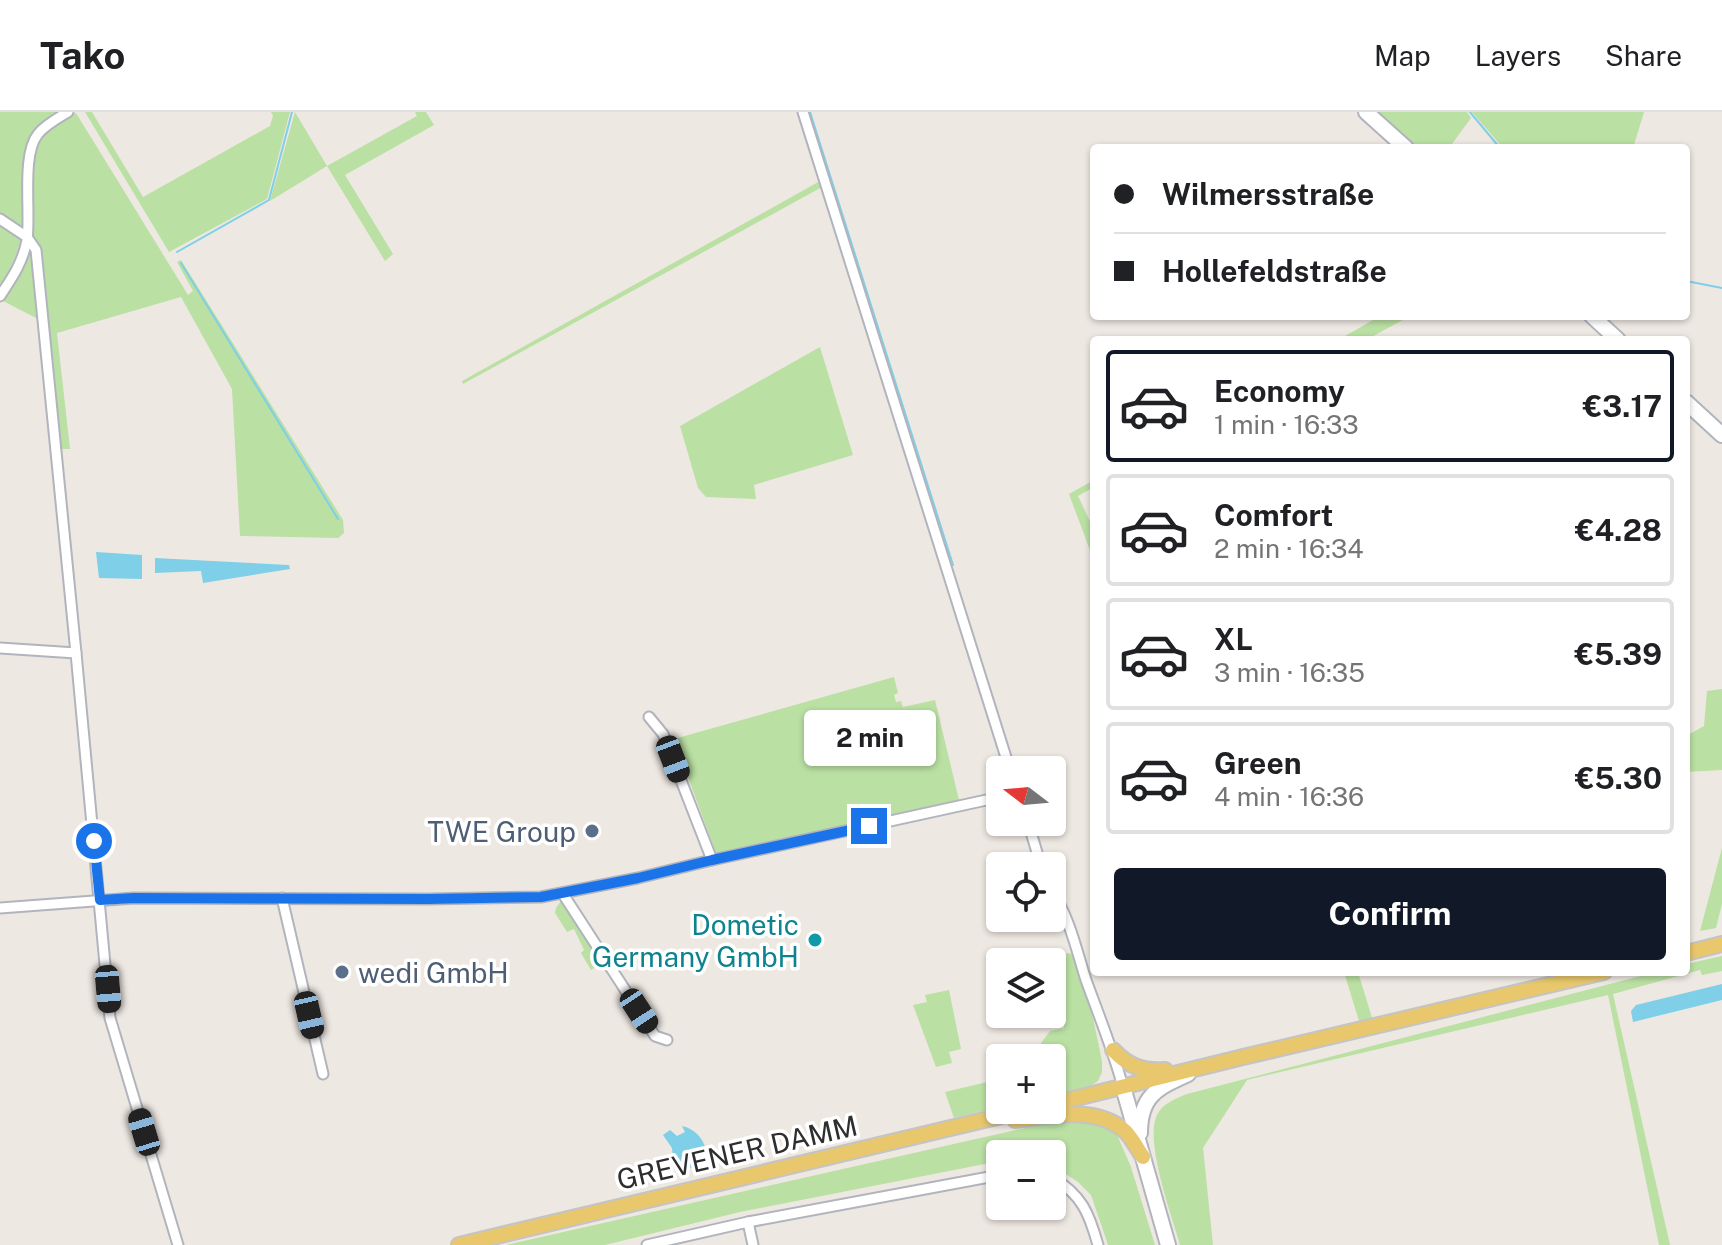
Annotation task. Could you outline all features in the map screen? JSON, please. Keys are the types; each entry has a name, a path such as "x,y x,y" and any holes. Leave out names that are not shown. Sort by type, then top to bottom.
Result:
{"main road":[{"path":"1690,952 1722,944"},
{"path":"1066,1101 1587,976"},
{"path":"1113,1050 1124,1061 1142,1070 1209,1066"},
{"path":"963,1125 1087,1115 1107,1120 1125,1132 1143,1157"},
{"name":"GREVENER DAMM","path":"459,1245 986,1120"}],"street":[{"path":"0,296 18,270 27,237 31,145 39,133 68,112"},
{"path":"803,112 1006,756"},
{"path":"1366,112 1402,144"},
{"path":"0,219 27,237 36,250 110,1018 178,1245"},
{"path":"1596,320 1614,336"},
{"path":"1690,406 1722,435"},
{"path":"0,648 76,653"},
{"path":"649,717 663,734 712,860"},
{"path":"0,908 134,898 541,897 986,800"},
{"path":"563,894 655,1036 667,1040"},
{"path":"282,898 323,1074"},
{"path":"1066,918 1113,1050 1168,1245"},
{"path":"1143,1157 1140,1121 1151,1095 1164,1085 1209,1066"},
{"path":"647,1245 748,1222 986,1178"},
{"path":"1066,1187 1086,1208 1098,1245"},
{"path":"748,1222 753,1245"}],"green space":[{"path":"0,112 59,112 41,125 28,143 24,172 24,226 18,226 0,214"},
{"path":"85,112 92,112 143,197 270,126 271,112 290,112 267,199 169,252"},
{"path":"295,112 327,166 270,201"},
{"path":"415,112 426,112 434,125 345,175 393,254 385,261 327,166 417,116"},
{"path":"1370,112 1467,112 1471,118 1452,144 1406,144"},
{"path":"1472,112 1644,112 1634,144 1500,144"},
{"path":"76,113 188,295 193,291 177,262 181,260 343,520 344,533 338,538 240,536 232,389 181,297 57,333 70,449 59,449 41,251 30,235 33,159 43,136"},
{"path":"820,181 822,187 463,384 462,381"},
{"path":"0,224 21,237 13,262 0,286"},
{"path":"29,250 35,262 40,320 3,301 21,273"},
{"path":"1373,320 1403,320 1373,336 1345,336"},
{"path":"820,347 853,455 754,485 756,499 706,497 698,488 680,426"},
{"path":"1090,482 1090,489 1078,496 1090,522 1090,550 1069,494"},
{"path":"894,677 898,693 894,695 896,702 901,701 903,707 935,700 959,800 717,856 674,739"},
{"path":"1722,689 1722,770 1690,772 1690,734 1704,726 1707,691"},
{"path":"1722,848 1722,904 1716,928 1700,931"},
{"path":"561,901 603,963 591,970 581,953 584,950 574,929 567,932 555,913"},
{"path":"1066,954 1074,955 1093,1018 1102,1072 1092,1085 1066,1092 1066,1044 1041,1043 1050,1031 1066,1028"},
{"path":"1722,956 1722,971 1702,975 1700,970 1690,973 1690,963"},
{"path":"1345,976 1359,976 1372,1018 1359,1021"},
{"path":"1641,976 1678,976 1613,994 1670,1245 1659,1245 1608,995 1247,1080 1203,1148 1213,1245 1180,1245 1156,1160 1154,1127 1157,1115 1163,1107 1187,1094"},
{"path":"949,990 961,1049 949,1052 952,1063 936,1067 913,1005 927,1002 925,995"},
{"path":"986,1082 986,1110 954,1118 945,1092"},
{"path":"1066,1121 1102,1122 1118,1137 1131,1167 1155,1245 1108,1245 1091,1195 1066,1174 1066,1140 986,1140 986,1164 740,1212 605,1245 506,1245 1043,1124 1066,1124"}],"water":[{"path":"96,552 142,555 142,579 99,578"},
{"path":"155,558 289,565 290,569 203,583 201,571 155,573"},
{"path":"1722,984 1722,1000 1633,1022 1631,1011 1636,1005"},
{"path":"682,1126 697,1134 706,1149 705,1155 690,1168 676,1164 672,1148 663,1135 670,1130 677,1136 685,1132"}],"waterway":[{"path":"177,252 269,200 292,112"},
{"path":"810,112 953,565"},
{"path":"1470,112 1497,144"},
{"path":"181,263 338,519"},
{"path":"1690,282 1722,288"}],"place":[{"name":"TWE Group","path":"592,831"},
{"name":"Dometic Germany GmbH","path":"815,940"},
{"name":"wedi GmbH","path":"342,972"}],"route":[{"path":"94,841 100,900 541,897 869,826"}]}
